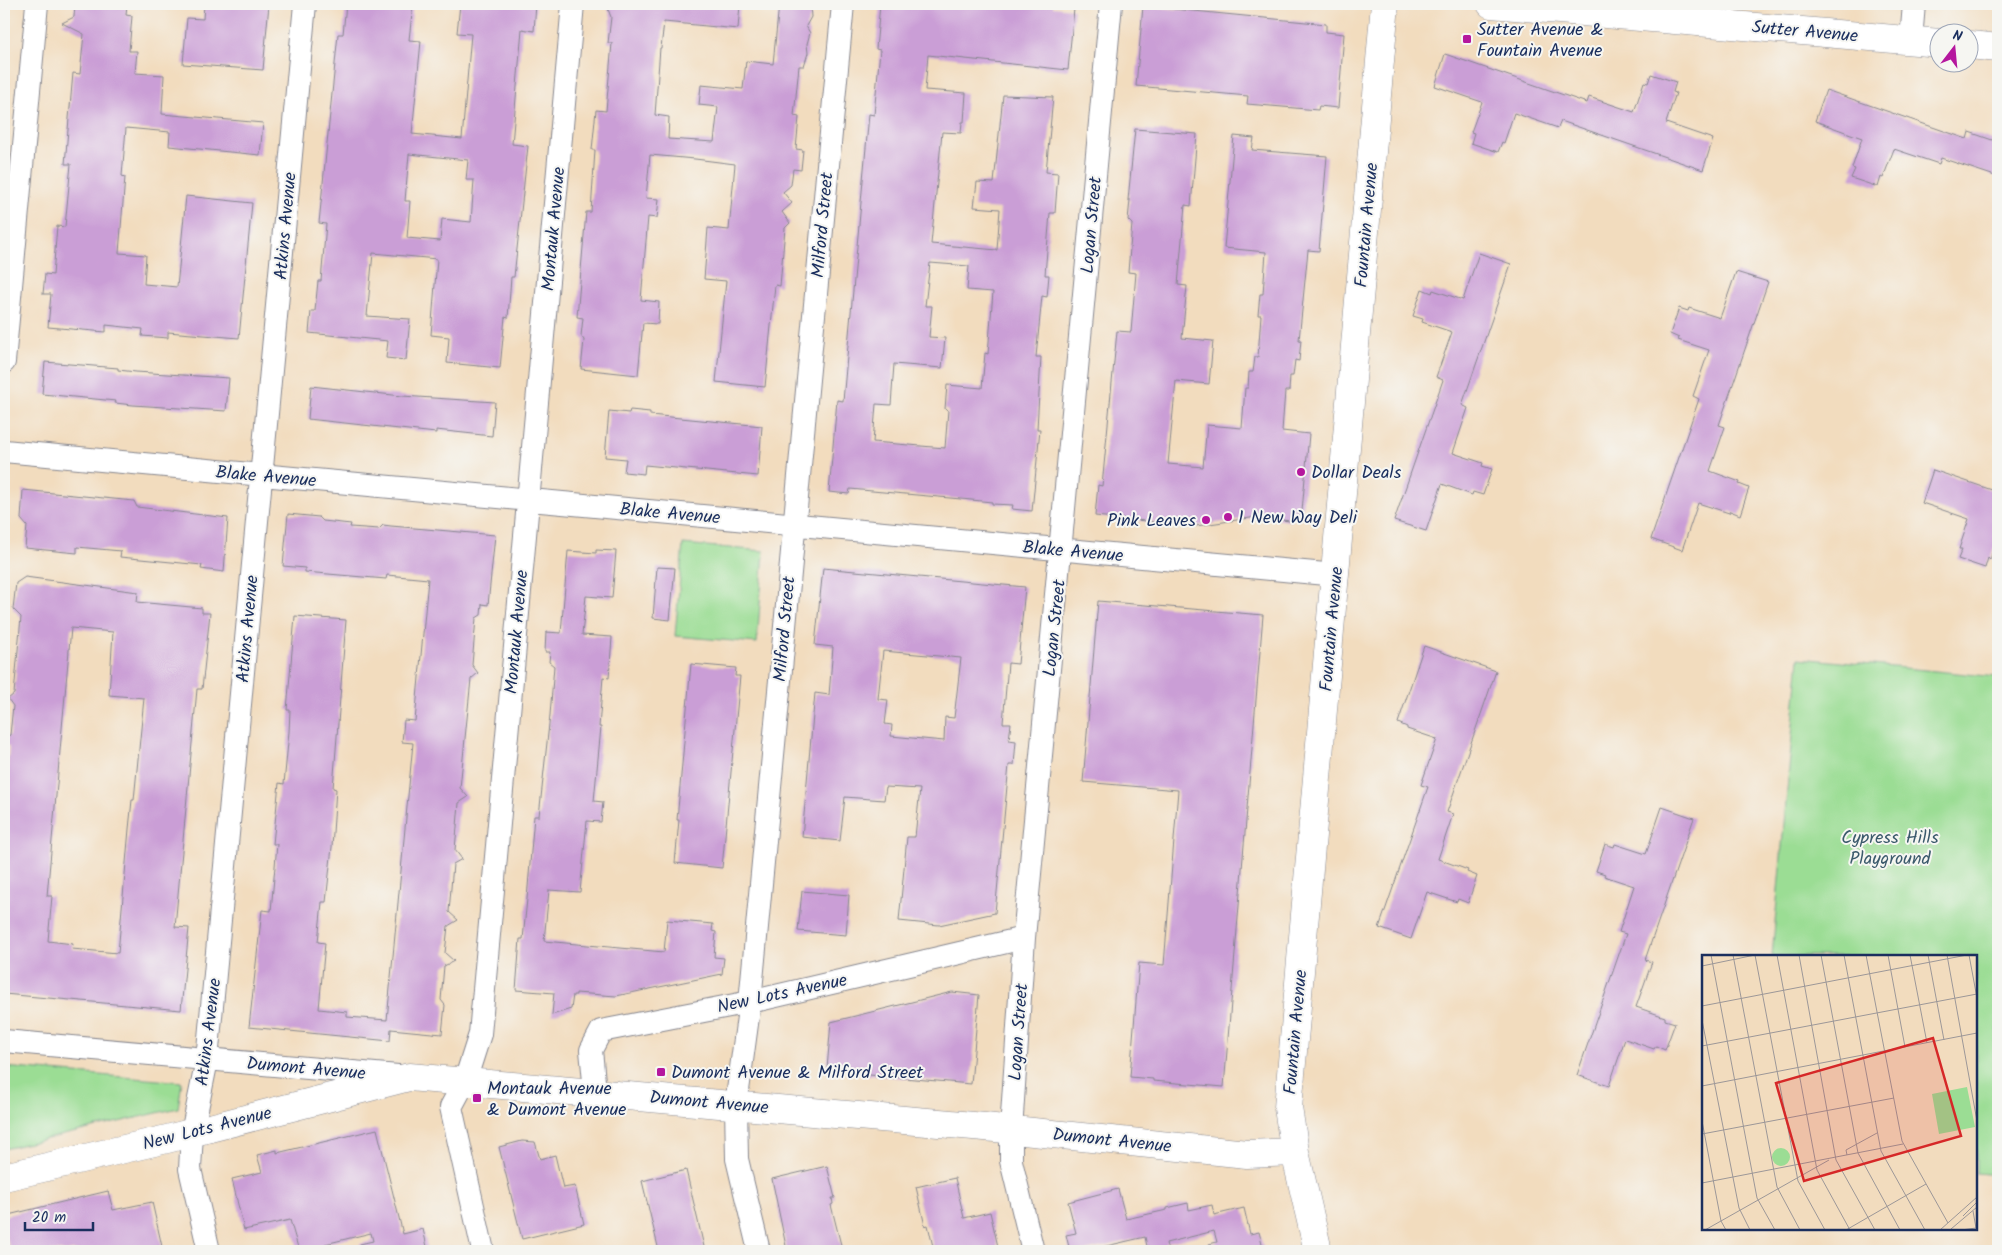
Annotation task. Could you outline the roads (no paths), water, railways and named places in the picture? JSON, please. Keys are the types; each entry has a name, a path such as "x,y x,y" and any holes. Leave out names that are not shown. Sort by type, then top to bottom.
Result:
{"street":[{"path":"4,362 37,4"},
{"name":"Atkins Avenue","path":"210,1251 190,1169 192,1132 207,1060 305,4"},
{"name":"Montauk Avenue","path":"483,1251 451,1108 465,1081 480,1034 573,4"},
{"name":"Milford Street","path":"759,1251 738,1159 736,1105 750,1002 842,4"},
{"name":"Logan Street","path":"1033,1251 1011,1161 1011,1130 1024,938 1111,4"},
{"name":"Fountain Avenue","path":"1318,1251 1295,1152 1288,1108 1385,4"},
{"name":"Sutter Avenue","path":"1491,4 1646,10 1930,42"},
{"path":"1911,40 1914,4"},
{"path":"1980,46 1998,48"},
{"name":"Blake Avenue","path":"4,451 1336,575"},
{"name":"New Lots Avenue","path":"595,1092 591,1050 601,1031 750,1002 1024,938"},
{"name":"Dumont Avenue","path":"4,1041 595,1092 1011,1130 1247,1154 1295,1152"},
{"name":"New Lots Avenue","path":"4,1177 409,1077"}],"place":[{"name":"Sutter Avenue & Fountain Avenue","path":"1467,39"},
{"name":"Dollar Deals","path":"1301,472"},
{"name":"1 New Way Deli","path":"1228,517"},
{"name":"Pink Leaves","path":"1206,520"},
{"name":"Dumont Avenue & Milford Street","path":"661,1072"},
{"name":"Montauk Avenue & Dumont Avenue","path":"477,1098"}],"park label":[{"name":"Cypress Hills Playground","path":"1890,848"}]}
